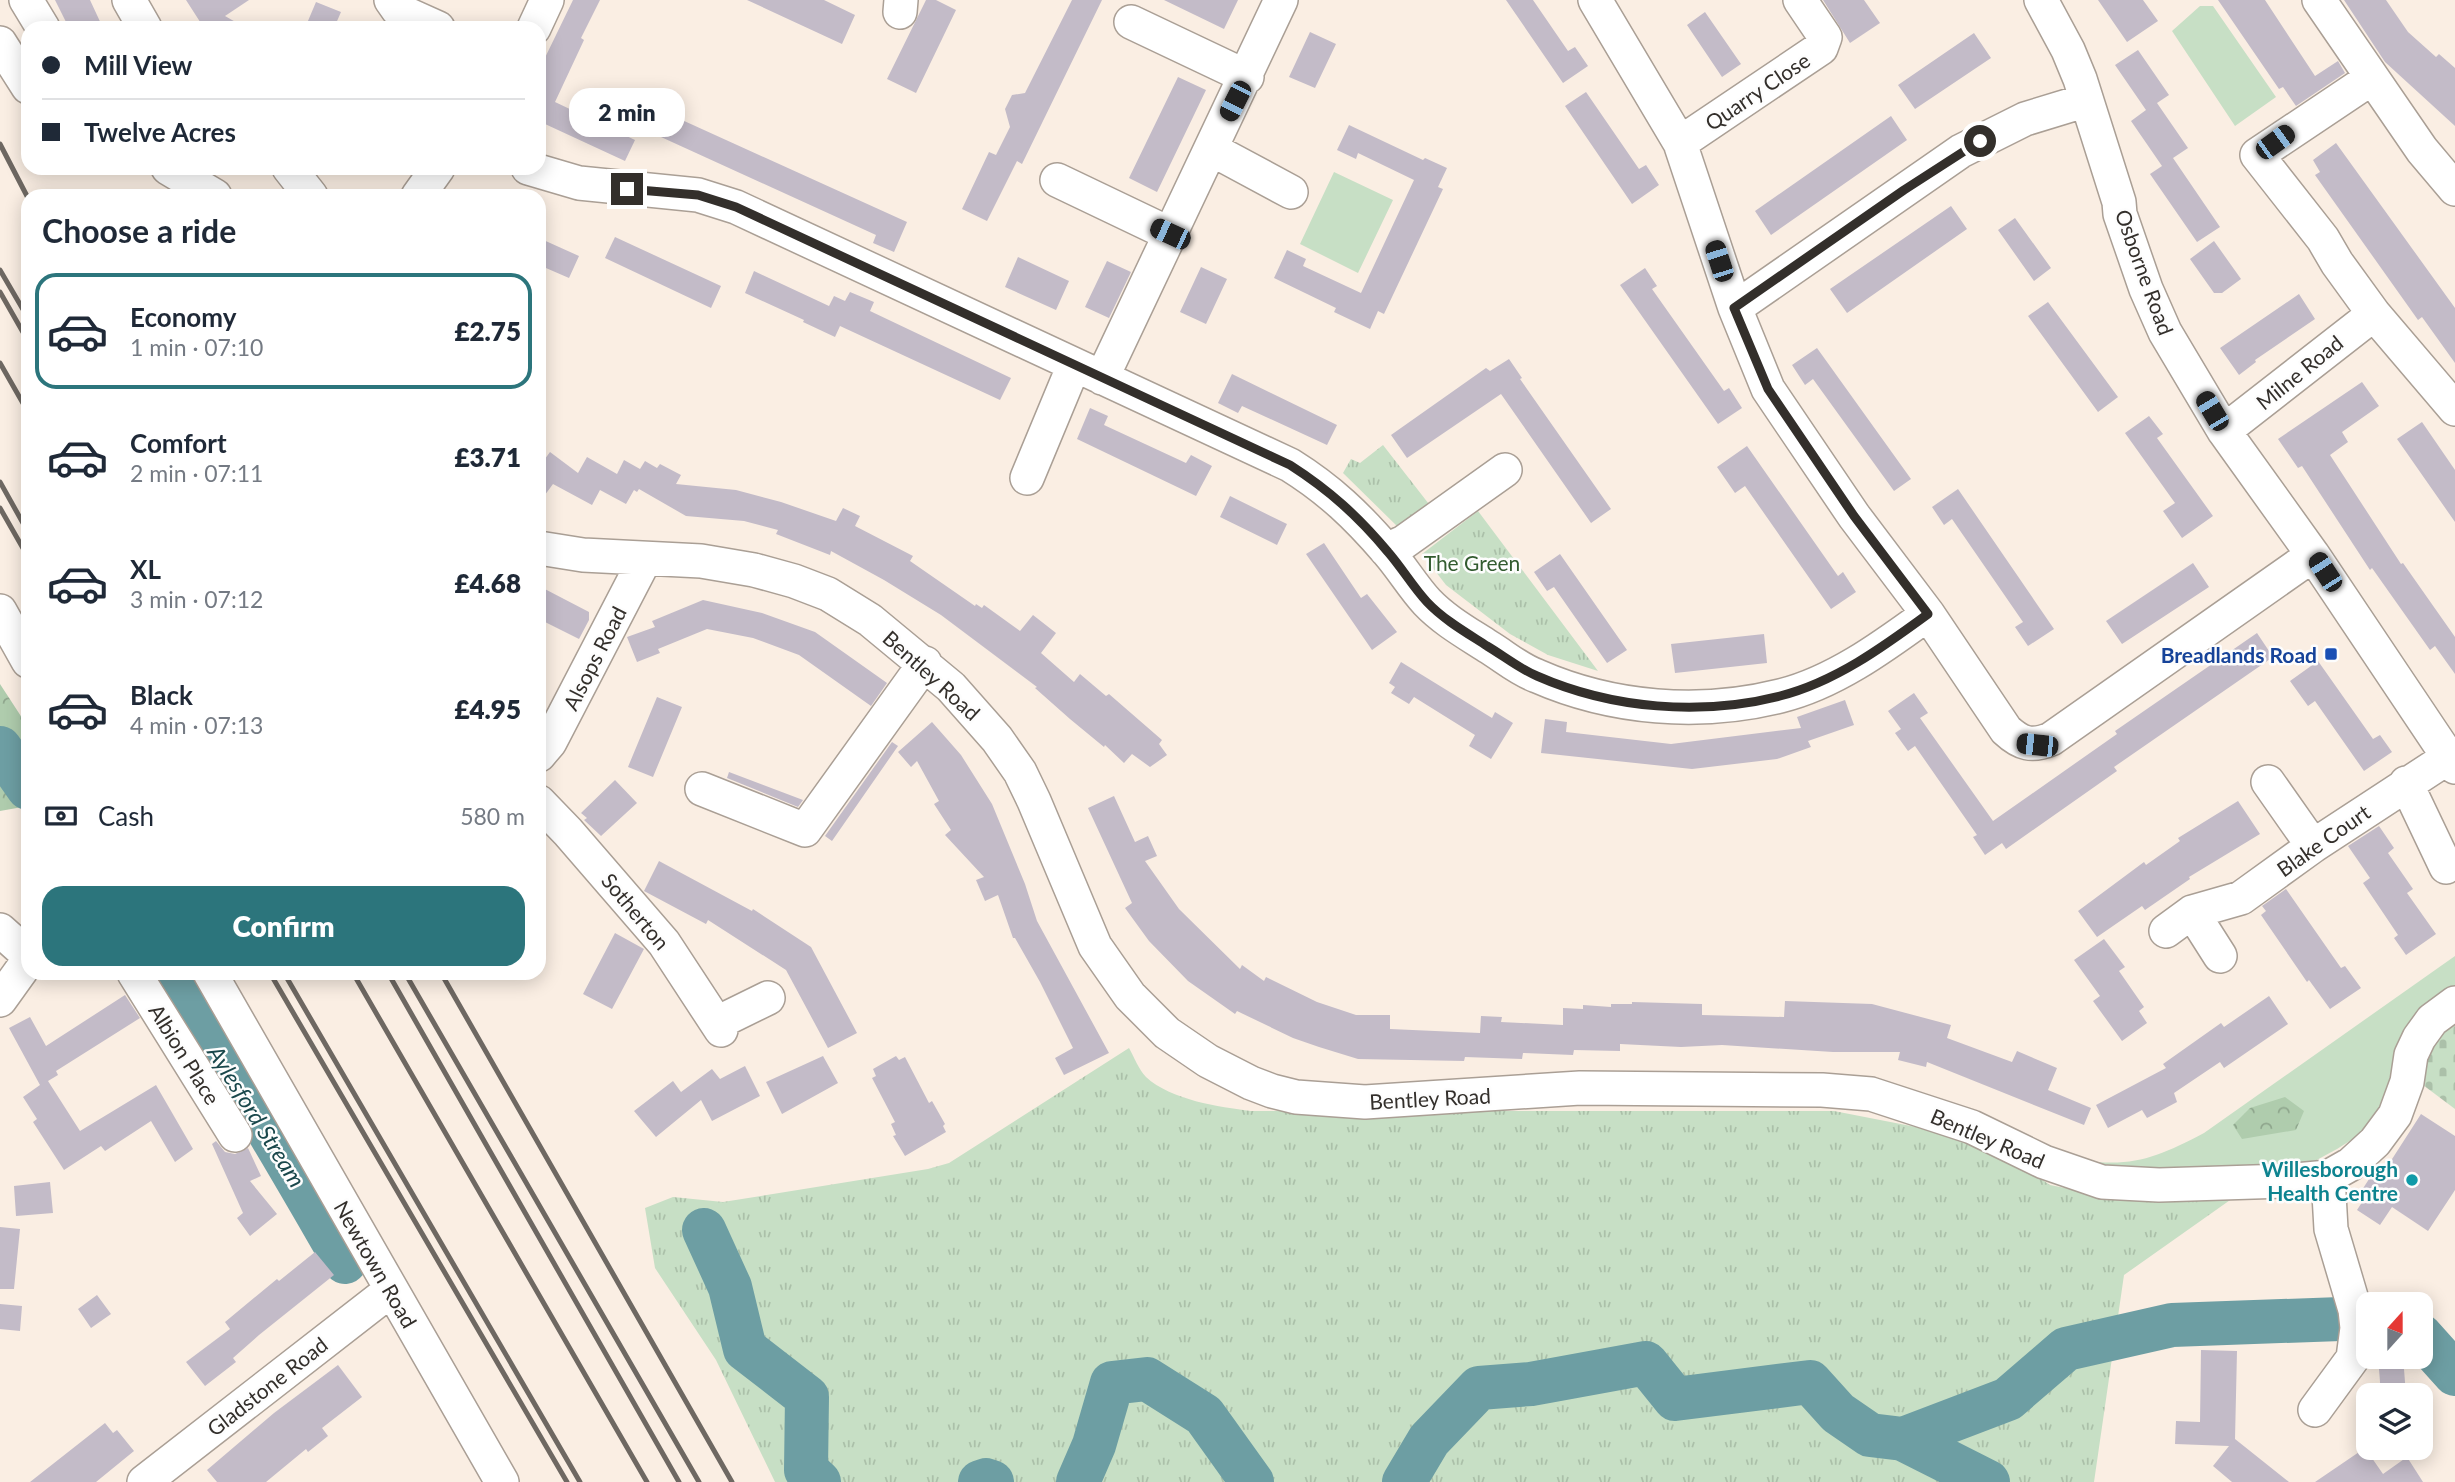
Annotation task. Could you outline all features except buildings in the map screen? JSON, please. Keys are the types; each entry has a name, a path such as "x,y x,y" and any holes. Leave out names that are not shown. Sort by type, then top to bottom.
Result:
{"street":[{"path":"26,0 39,21"},
{"path":"129,0 141,21"},
{"path":"537,21 547,0"},
{"path":"1027,478 1170,234 1247,77 1281,0"},
{"path":"1595,0 1680,142 1734,308 1768,389 1854,516 1928,614 2006,730 2022,743 2037,745 2051,739 2313,555"},
{"name":"Quarry Close","path":"1680,142 1821,48 1825,37 1800,0"},
{"name":"Osborne Road","path":"2041,0 2068,50 2119,202 2120,214 2165,332 2224,432 2313,555 2452,762"},
{"path":"2319,0 2422,150 2452,181"},
{"path":"394,13 417,21"},
{"path":"1131,22 1247,77"},
{"path":"0,43 21,76"},
{"path":"2360,86 2257,155 2323,239 2374,314 2455,409"},
{"path":"1734,308 1961,151 2025,119 2074,104 2085,96"},
{"path":"1211,149 1291,192"},
{"path":"546,174 591,185 698,195 717,200 1290,465 1337,497 1386,550 1428,603 1510,662 1561,685 1625,703 1655,706 1717,706 1783,696 1835,675 1928,614"},
{"path":"180,175 203,189"},
{"path":"294,175 306,189"},
{"path":"1057,180 1170,234"},
{"name":"Milne Road","path":"2224,432 2374,314"},
{"path":"1386,550 1404,542 1506,470"},
{"name":"Bentley Road","path":"546,549 583,555 701,561 754,570 828,594 870,620 925,663 973,710 1020,772 1096,946 1130,996 1167,1033 1189,1048 1231,1073 1272,1091 1326,1101 1365,1102 1580,1088 1797,1089 1871,1094 1972,1127 2044,1162 2102,1182 2159,1185 2285,1181 2328,1177 2351,1164 2375,1142 2395,1115 2407,1082 2411,1055 2419,1038 2432,1020 2455,1003"},
{"name":"Alsops Road","path":"546,747 645,559"},
{"path":"0,611 21,648"},
{"path":"702,789 804,830 925,663"},
{"name":"Blake Court","path":"2220,956 2179,922 2241,898 2406,783 2452,762"},
{"path":"2268,782 2313,846"},
{"path":"2406,783 2446,867"},
{"name":"Sotherton","path":"546,809 664,943 719,1026 768,998"},
{"path":"0,930 21,951"},
{"path":"0,1000 21,968"},
{"name":"Albion Place","path":"138,980 235,1135"},
{"name":"Newtown Road","path":"214,980 502,1482"},
{"path":"2315,1409 2353,1358 2356,1319 2331,1229 2328,1177"},
{"name":"Gladstone Road","path":"144,1482 382,1274"}],"green space":[{"path":"2200,6 2213,6 2276,97 2235,126 2172,31"},
{"path":"1334,172 1393,200 1358,273 1300,244"},
{"name":"The Green","path":"1383,445 1432,508 1400,529 1343,473 1351,459 1360,463"},
{"name":"The Green","path":"1478,511 1598,671 1548,655 1510,634 1446,585 1422,554"},
{"path":"0,684 21,716 21,807 0,811"},
{"path":"2455,956 2455,988 2373,1118 2356,1137 2337,1149 2313,1162 2286,1166 2116,1169 2081,1160 2116,1163 2145,1158 2204,1133"},
{"path":"2455,1017 2455,1109 2423,1085 2423,1057"},
{"path":"1129,1048 1143,1074 1156,1085 1182,1097 1210,1105 1251,1111 1834,1111 1957,1135 2026,1169 2050,1185 2095,1194 2233,1198 2124,1275 2094,1482 775,1482 716,1360 655,1268 645,1208 673,1197 723,1202 928,1169 949,1163"},
{"path":"2285,1097 2304,1111 2296,1130 2242,1139 2233,1125 2250,1108"}],"waterway":[{"name":"Aylesford Stream","path":"0,748 21,778"},
{"name":"Aylesford Stream","path":"170,980 281,1151 345,1262"},
{"name":"Aylesford Stream","path":"704,1230 730,1287 745,1349 807,1397 806,1470 819,1482"},
{"path":"1903,1439 2008,1399 2066,1349 2172,1325 2356,1318"},
{"path":"2433,1349 2455,1374"},
{"name":"Aylesford Stream","path":"1404,1482 1429,1440 1479,1388 1531,1384 1646,1363 1675,1399 1810,1382 1838,1413 1870,1435 1903,1439 1988,1482"},
{"name":"Aylesford Stream","path":"1078,1482 1094,1445 1112,1383 1147,1379 1204,1415 1252,1482"},
{"name":"Aylesford Stream","path":"980,1482 992,1482"}],"railway":[{"path":"0,144 23,189"},
{"path":"0,270 21,306"},
{"path":"0,292 21,329"},
{"path":"0,363 21,400"},
{"path":"0,482 21,520"},
{"path":"0,508 21,545"},
{"path":"274,980 567,1482"},
{"path":"288,980 580,1482"},
{"path":"357,980 647,1482"},
{"path":"392,980 679,1482"},
{"path":"409,980 699,1482"},
{"path":"445,980 732,1482"}],"place":[{"name":"Breadlands Road","path":"2331,654"},
{"name":"Willesborough Health Centre","path":"2412,1180"}],"route":[{"path":"627,189 698,195 736,207 1290,465 1337,497 1386,550 1428,603 1469,635 1536,676 1593,696 1625,703 1676,707 1717,706 1783,696 1835,675 1928,614 1854,516 1768,389 1734,308 1961,151 1980,141"}]}
